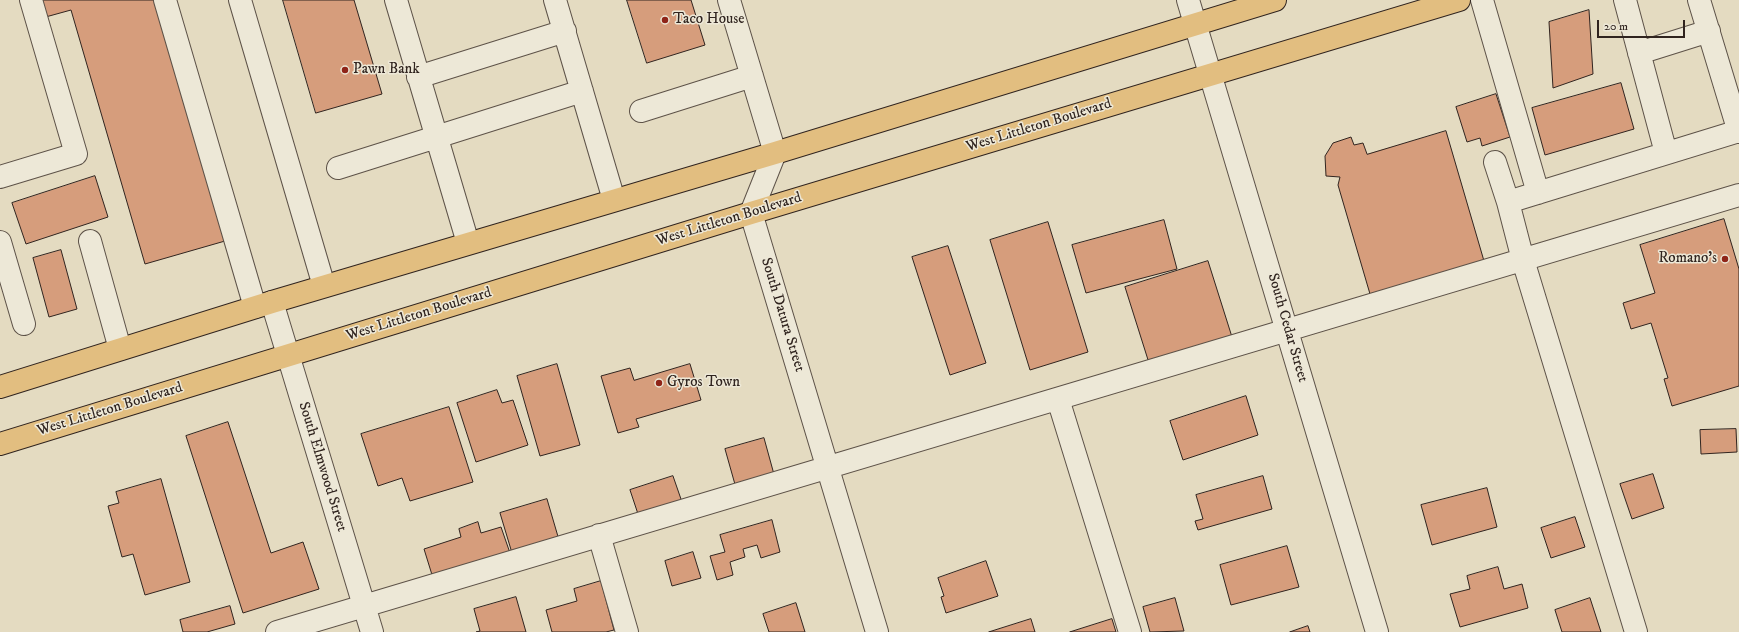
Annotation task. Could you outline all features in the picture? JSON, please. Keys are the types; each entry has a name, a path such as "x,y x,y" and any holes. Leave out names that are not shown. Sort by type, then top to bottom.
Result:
{"main road":[{"path":"0,386 324,286 775,153 1275,0"},
{"name":"West Littleton Boulevard","path":"0,444 751,213 1212,73 1459,0"}],"street":[{"path":"0,177 76,154 32,0"},
{"name":"South Elmwood Street","path":"165,0 263,305 288,356 372,632"},
{"path":"240,0 324,286"},
{"path":"396,0 468,244"},
{"path":"555,0 614,200"},
{"path":"729,0 775,153 751,213"},
{"name":"South Cedar Street","path":"1188,0 1212,73 1377,632"},
{"path":"1482,0 1538,193"},
{"path":"1625,0 1666,153"},
{"path":"1508,202 1739,131 1700,0"},
{"path":"418,77 564,31"},
{"path":"1639,53 1709,31"},
{"path":"641,110 752,76"},
{"path":"338,168 582,91"},
{"path":"1495,162 1508,202 1523,260 1636,632"},
{"path":"277,632 1739,195"},
{"name":"South Datura Street","path":"751,213 877,632"},
{"path":"90,241 120,349"},
{"path":"0,242 7,288 24,324"},
{"path":"1058,399 1130,632"},
{"path":"599,535 627,632"}],"building":[{"path":"37,0 155,0 225,241 145,264 71,10 42,18"},
{"path":"283,0 354,0 382,94 316,113"},
{"path":"627,0 691,0 705,45 647,63"},
{"path":"1589,10 1593,74 1553,88 1549,22"},
{"path":"1621,83 1634,129 1545,155 1532,108"},
{"path":"1496,94 1510,137 1482,146 1480,138 1467,142 1456,107"},
{"path":"1446,131 1484,261 1370,294 1338,185 1340,177 1326,176 1325,156 1333,143 1351,137 1354,145 1363,143 1367,154"},
{"path":"95,176 108,217 26,244 12,203"},
{"path":"1724,219 1739,269 1739,386 1672,406 1664,379 1668,378 1651,323 1631,329 1623,303 1655,293 1640,245"},
{"path":"1164,220 1177,269 1086,293 1072,245"},
{"path":"1048,222 1088,352 1030,370 990,240"},
{"path":"948,246 986,363 950,375 912,257"},
{"path":"61,250 77,309 49,317 33,258"},
{"path":"1208,261 1232,337 1149,363 1125,287"},
{"path":"557,364 580,445 540,456 517,376"},
{"path":"690,364 701,400 636,419 639,427 618,433 601,376 630,368 634,380"},
{"path":"497,390 502,403 513,400 528,445 476,462 457,403"},
{"path":"1246,396 1258,435 1183,460 1170,421"},
{"path":"449,407 473,482 410,501 402,478 378,486 361,434"},
{"path":"228,422 271,553 303,542 319,589 243,613 186,436"},
{"path":"1736,429 1737,452 1701,454 1700,430"},
{"path":"764,438 775,478 736,488 725,449"},
{"path":"1653,474 1664,508 1632,519 1620,484"},
{"path":"673,476 682,502 639,517 630,490"},
{"path":"1263,476 1272,509 1198,530 1195,521 1203,519 1196,495"},
{"path":"161,479 190,582 145,595 133,554 122,557 108,506 119,503 116,492"},
{"path":"1487,488 1497,527 1432,545 1421,505"},
{"path":"547,499 559,540 512,553 500,513"},
{"path":"1575,517 1585,547 1551,558 1541,528"},
{"path":"772,520 780,552 761,558 757,545 743,549 745,557 730,562 733,575 717,580 710,556 725,552 720,535"},
{"path":"478,522 481,533 501,527 510,553 433,578 424,549 461,537 459,529"},
{"path":"1287,546 1299,587 1231,605 1220,565"},
{"path":"693,552 701,578 672,586 665,561"},
{"path":"986,561 998,596 946,613 941,597 944,596 938,578"},
{"path":"1498,567 1504,589 1522,584 1528,608 1460,627 1450,594 1470,589 1467,576"},
{"path":"601,581 614,630 606,632 552,632 546,610 577,601 574,589"},
{"path":"516,597 526,632 476,632 480,631 474,609"},
{"path":"1175,598 1184,631 1150,632 1143,607"},
{"path":"1590,598 1601,632 1562,632 1555,610"},
{"path":"796,603 805,632 769,632 763,614"},
{"path":"230,606 235,624 207,632 183,632 180,620"},
{"path":"1031,619 1035,632 989,632"},
{"path":"1112,619 1116,632 1070,632"},
{"path":"1308,626 1310,632 1290,632"}],"place":[{"name":"Taco House","path":"665,20"},
{"name":"Pawn Bank","path":"345,70"},
{"name":"Romano's","path":"1725,259"},
{"name":"Gyros Town","path":"659,383"}]}
